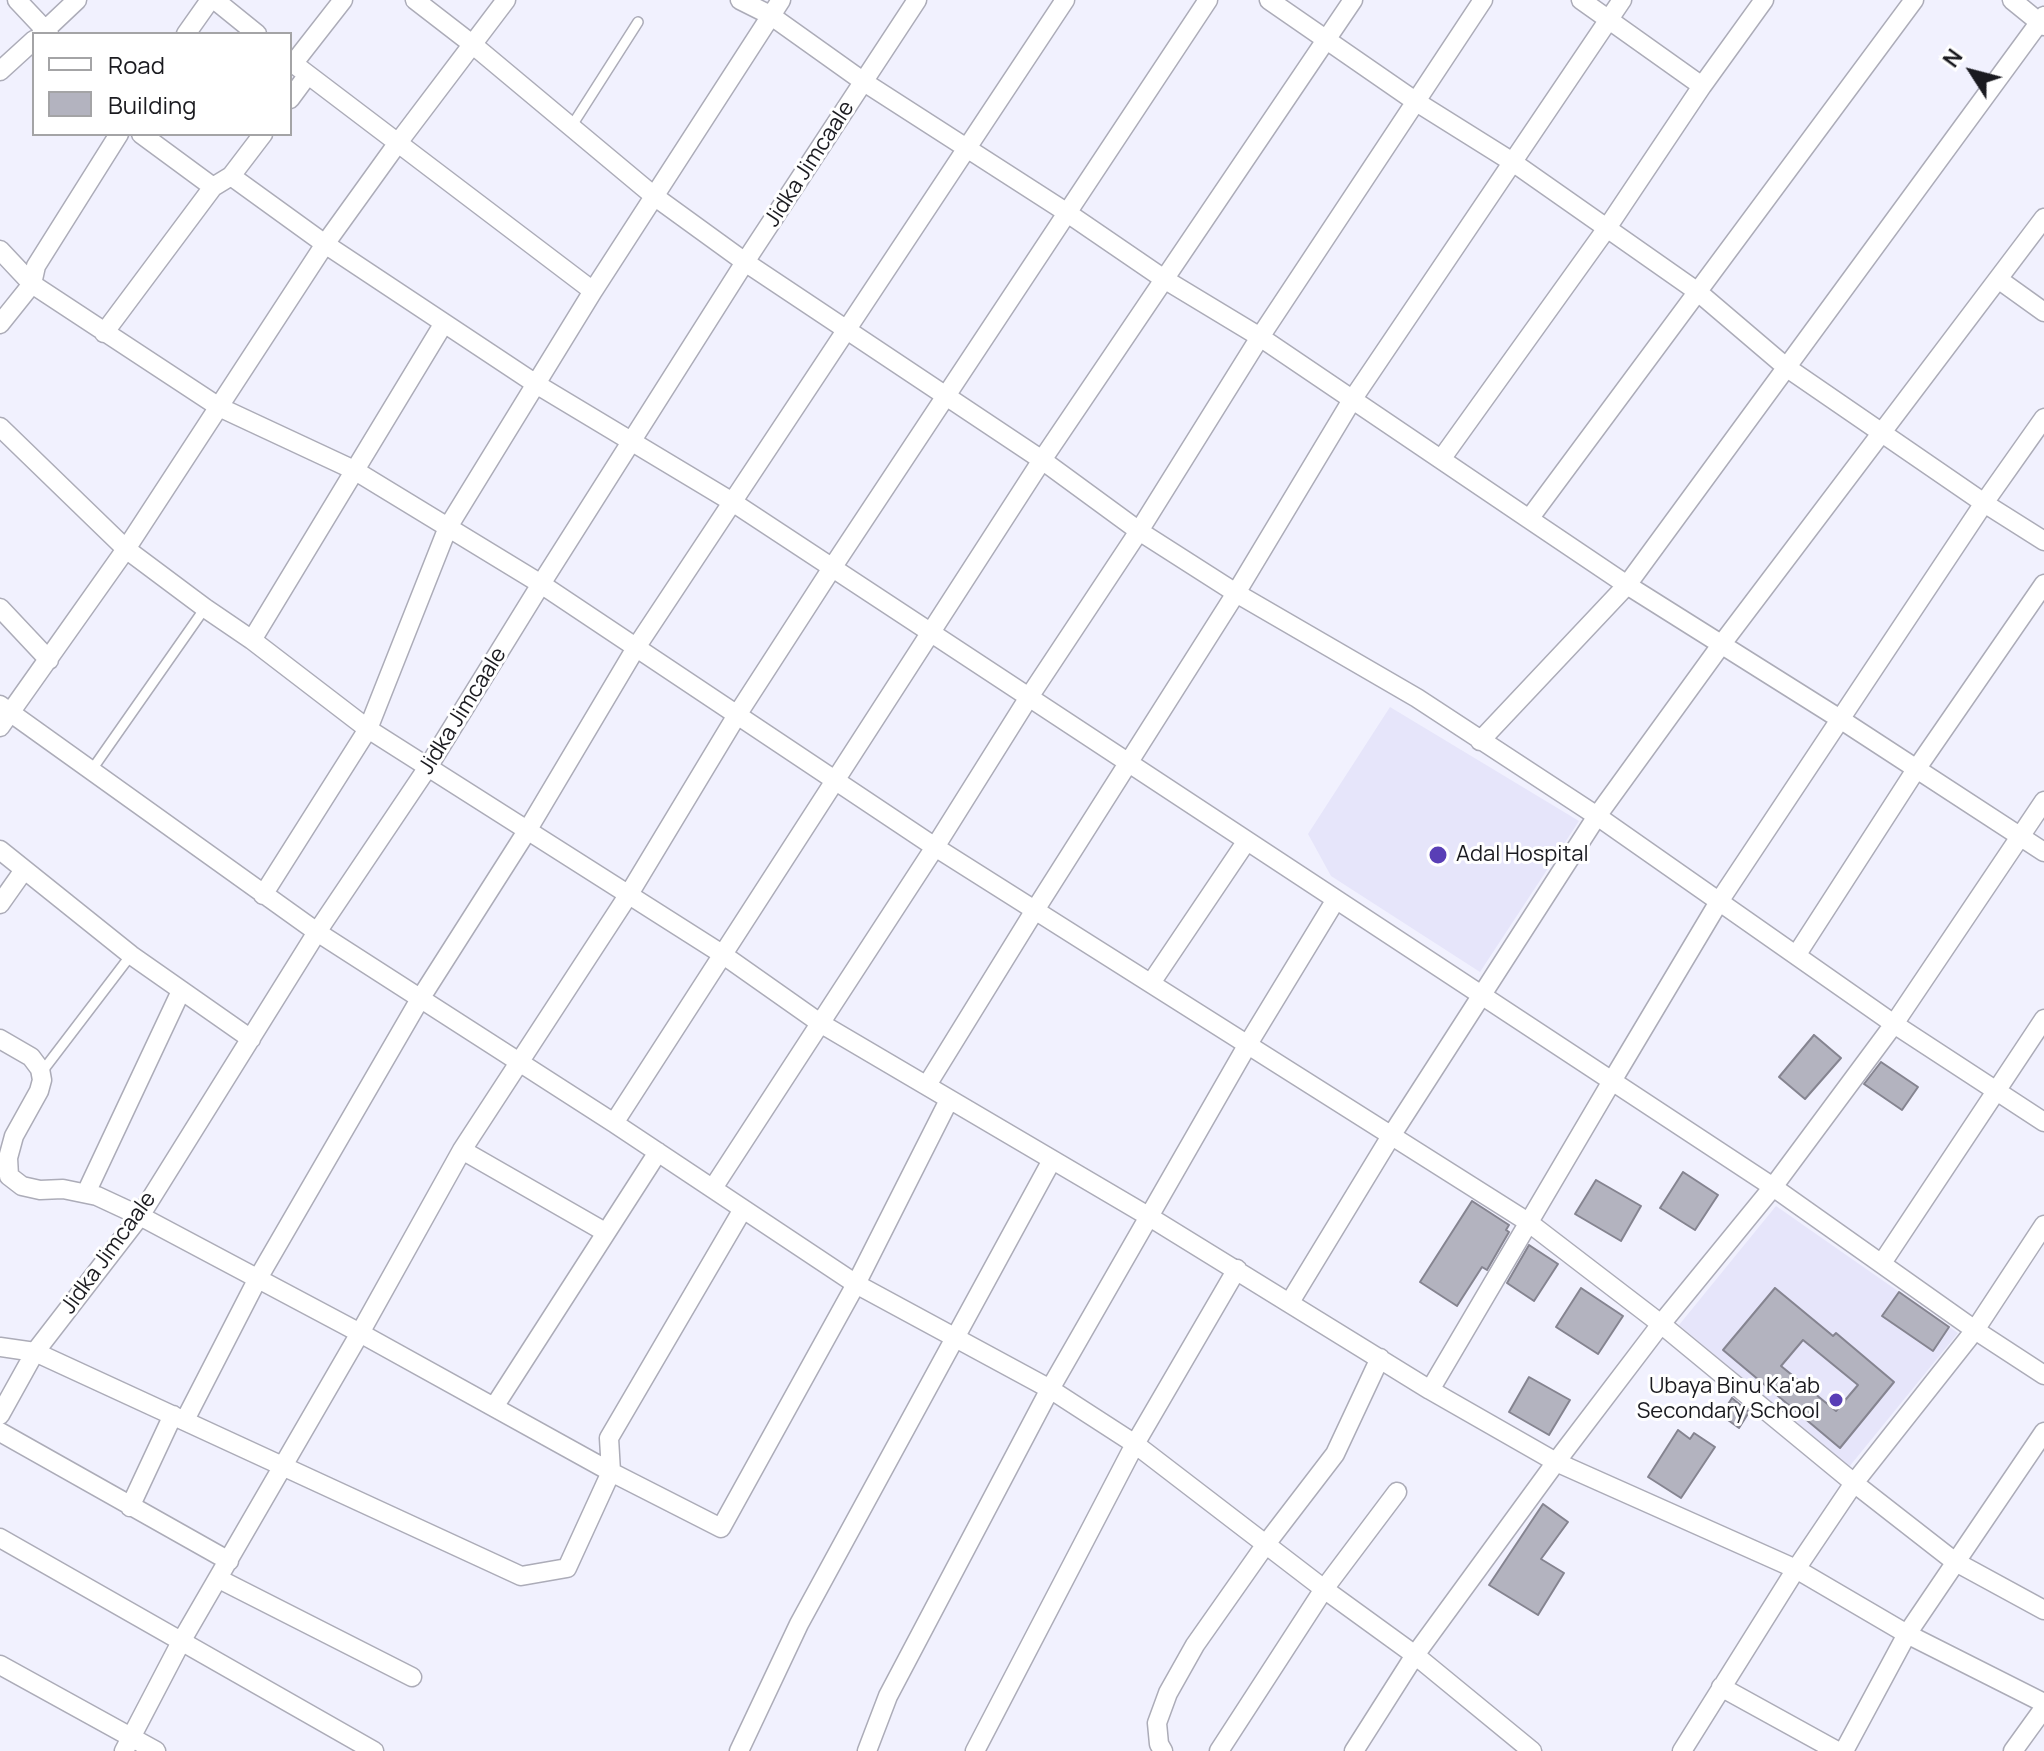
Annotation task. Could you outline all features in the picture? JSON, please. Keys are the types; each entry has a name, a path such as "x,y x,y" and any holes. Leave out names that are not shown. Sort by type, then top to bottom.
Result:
{"street":[{"path":"17,0 40,32"},
{"path":"45,32 77,0"},
{"path":"188,32 213,0 254,32"},
{"path":"292,90 297,67 343,0"},
{"path":"415,0 654,196 745,262 1042,460 1139,531 1236,593 1417,698 1597,816 1894,1024 2044,1122"},
{"path":"506,0 325,244 126,549 49,660 4,715 91,771 317,932 614,1123 856,1284 1050,1389 1135,1444 1415,1655 1532,1751"},
{"path":"740,0 776,8 864,82 1164,279 1260,337 1627,585 2044,852"},
{"name":"Jidka Jimcaale","path":"0,1415 35,1352 140,1216 317,932 428,767 745,262 917,0"},
{"path":"130,1507 420,999 527,831 637,646 1065,0"},
{"path":"128,1744 182,1640 462,1150 629,894 737,715 832,568 1208,0"},
{"path":"1269,0 1415,101 1514,163 1698,292 1786,367 2044,541"},
{"path":"614,1123 1042,460 1353,0"},
{"path":"713,1188 1139,531 1260,337 1483,0"},
{"path":"1581,0 1702,86"},
{"path":"927,1085 1236,593 1352,400 1622,0"},
{"path":"1442,458 1607,228 1764,0"},
{"path":"1529,519 1914,0"},
{"path":"1480,741 1627,585 2042,21 2012,0"},
{"path":"263,895 368,729 448,527 593,291 776,8"},
{"path":"0,71 32,44"},
{"path":"297,67 593,291"},
{"path":"0,324 32,284 36,266 118,136"},
{"path":"144,136 213,187"},
{"path":"104,333 213,187 231,176 261,136"},
{"path":"231,176 325,244 536,384 734,503 1773,1187 2044,1375"},
{"path":"1290,1302 1391,1136 1597,816 1721,645 2044,218"},
{"path":"0,250 32,284 219,407 354,470 541,584 935,847 1528,1222 1661,1324 1954,1561 2044,1610"},
{"path":"1998,279 2044,312"},
{"path":"252,640 444,323"},
{"path":"1430,1390 1720,900 2044,418"},
{"path":"0,427 126,549 368,729 722,954 820,1023 1237,1269 1430,1390 1556,1462 1796,1569 1907,1634 2044,1706 2013,1751"},
{"path":"1797,954 1917,768 2044,584"},
{"path":"0,608 49,660"},
{"path":"1354,1751 1415,1655 1556,1462 1661,1324 1773,1187 1894,1024 2044,801"},
{"path":"1151,983 1246,842"},
{"path":"0,850 131,955 251,1039"},
{"path":"0,904 24,870"},
{"path":"889,1751 869,1747 888,1696 1050,1389 1248,1044 1335,901"},
{"path":"86,1193 181,991"},
{"path":"1882,1263 2044,1019"},
{"path":"0,1039 31,1057 41,1074 39,1091 14,1136 8,1158 9,1176 22,1186 86,1193 140,1216 611,1472 721,1528 856,1284 949,1100"},
{"path":"462,1150 605,1232"},
{"path":"494,1407 658,1152"},
{"path":"739,1751 799,1624 1052,1160"},
{"path":"0,1347 35,1352 521,1576 567,1568 611,1472 609,1438 743,1209"},
{"path":"1682,1751 1854,1483 1975,1330 2044,1225"},
{"path":"975,1751 1135,1444 1237,1269"},
{"path":"1163,1751 1159,1744 1157,1723 1168,1693 1195,1645 1266,1544 1335,1454 1380,1358"},
{"path":"0,1432 229,1561"},
{"path":"1844,1751 1907,1634 2044,1432"},
{"path":"1219,1751 1324,1589 1397,1492"},
{"path":"0,1538 374,1751"},
{"path":"219,1579 412,1677"},
{"path":"0,1665 128,1744 156,1751"},
{"path":"1721,1687 1837,1751"}],"lane":[{"path":"571,127 638,22"},
{"path":"91,771 205,608"},
{"path":"41,1074 131,955"}],"shaded area":[{"name":"Adal Hospital","path":"1390,707 1579,821 1480,972 1331,876 1308,834"},
{"name":"Ubaya Binu Ka'ab Secondary School","path":"1776,1206 1958,1333 1849,1467 1679,1325"}],"building":[{"path":"1814,1035 1841,1058 1805,1099 1779,1077"},
{"path":"1881,1062 1918,1087 1902,1110 1864,1084"},
{"path":"1683,1172 1718,1195 1695,1230 1660,1208"},
{"path":"1596,1180 1641,1206 1621,1241 1575,1214"},
{"path":"1472,1201 1509,1225 1506,1230 1509,1232 1487,1270 1482,1267 1457,1306 1420,1282"},
{"path":"1529,1245 1558,1264 1534,1301 1507,1283"},
{"path":"1581,1288 1623,1316 1598,1354 1556,1327"},
{"path":"1775,1288 1833,1336 1836,1333 1894,1382 1840,1448 1723,1350","holes":["1803,1340 1858,1385 1836,1411 1781,1366"]},
{"path":"1899,1292 1949,1327 1933,1351 1882,1316"},
{"path":"1529,1377 1570,1400 1549,1435 1509,1412"},
{"path":"1732,1398 1749,1412 1739,1428 1721,1415"},
{"path":"1678,1430 1690,1439 1694,1433 1715,1447 1681,1498 1648,1477"},
{"path":"1543,1504 1568,1522 1541,1559 1564,1573 1538,1615 1489,1585"}],"place":[{"name":"Adal Hospital","path":"1438,855"},
{"name":"Ubaya Binu Ka'ab Secondary School","path":"1836,1400"}]}
